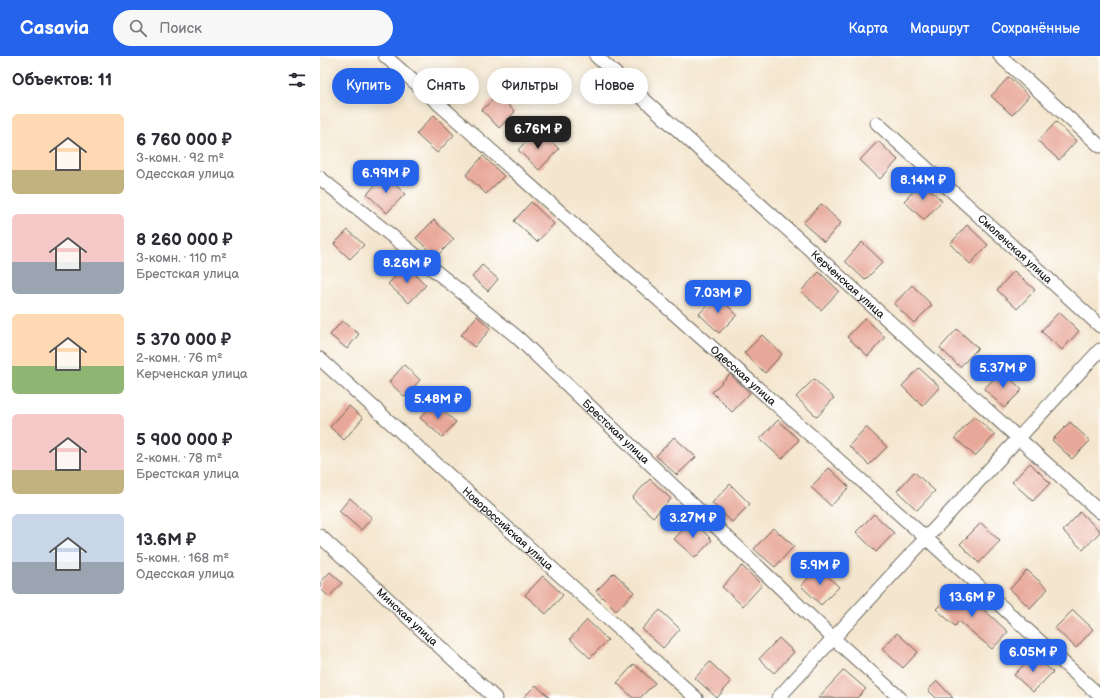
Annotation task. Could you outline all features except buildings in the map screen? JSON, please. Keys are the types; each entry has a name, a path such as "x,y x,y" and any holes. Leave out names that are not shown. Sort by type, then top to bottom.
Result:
{"street":[{"name":"Одесская улица","path":"385,56 926,538 1100,696"},
{"name":"Керченская улица","path":"596,56 1100,512"},
{"path":"1000,56 1100,146"},
{"name":"Смоленская улица","path":"877,123 1100,326"},
{"name":"Брестская улица","path":"320,178 517,337 833,638 900,698"},
{"path":"778,698 1100,350"},
{"name":"Новороссийская улица","path":"320,359 696,698"},
{"name":"Минская улица","path":"320,536 495,698"}]}
